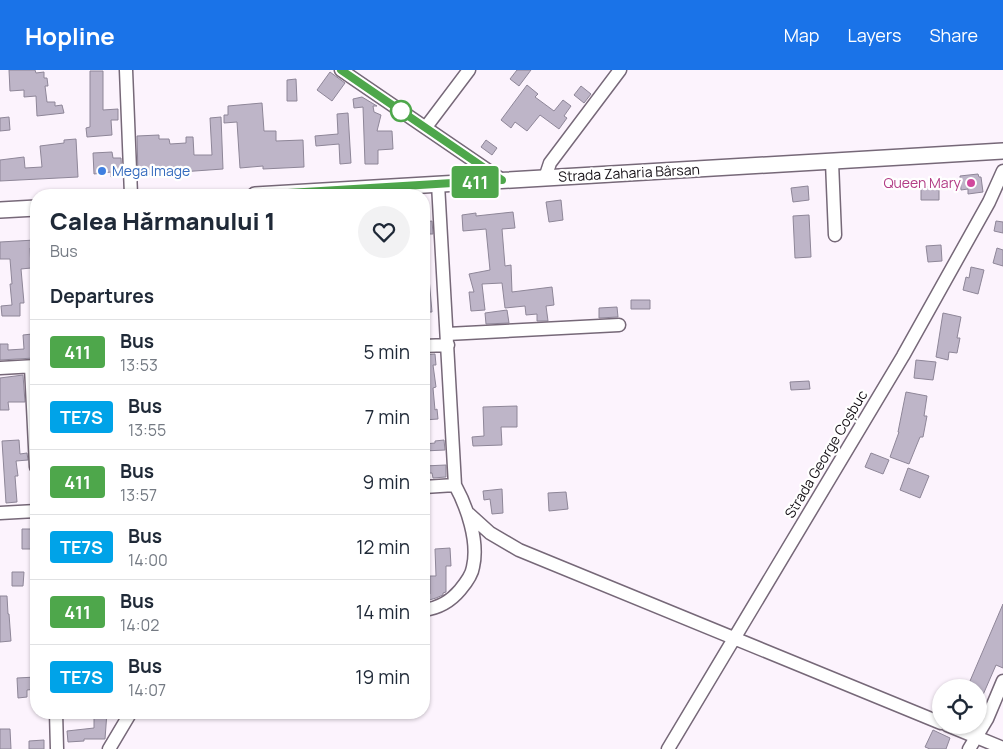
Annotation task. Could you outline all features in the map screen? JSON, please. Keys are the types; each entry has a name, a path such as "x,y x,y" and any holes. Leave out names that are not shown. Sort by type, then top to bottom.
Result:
{"main road":[{"name":"Strada Zaharia Bârsan","path":"355,189 1003,151"},
{"path":"0,210 30,208"}],"street":[{"path":"126,70 131,189"},
{"path":"341,70 502,180"},
{"path":"426,127 469,70"},
{"path":"545,178 550,163 620,70"},
{"path":"832,162 835,235"},
{"name":"Strada George Coșbuc","path":"668,749 903,356 989,202 1003,171"},
{"path":"430,609 445,604 455,596 466,583 474,567 474,550 468,514 455,484 438,184"},
{"path":"430,344 447,339 619,325"},
{"path":"0,368 30,366"},
{"path":"430,486 455,484"},
{"path":"0,513 30,511"},
{"path":"468,514 490,533 519,550 932,719"},
{"path":"969,749 987,719 1003,681"},
{"path":"56,719 57,749"},
{"path":"109,749 127,719"},
{"path":"969,734 1003,748"}],"building":[{"path":"9,70 44,72 44,78 47,78 48,86 45,86 47,102 55,102 55,106 62,105 64,113 37,116 36,96 24,97 24,90 10,91"},
{"path":"517,70 531,70 519,86 510,79"},
{"path":"90,71 103,71 103,110 118,109 118,120 111,120 112,135 87,137 86,128 90,127"},
{"path":"330,72 345,83 332,101 317,90"},
{"path":"296,79 297,101 287,101 287,80"},
{"path":"527,85 538,94 535,97 554,111 563,100 571,106 564,116 567,118 559,129 540,115 527,131 515,122 511,128 501,120"},
{"path":"581,86 591,94 584,103 574,95"},
{"path":"362,97 377,106 373,106 374,112 381,115 377,131 392,131 393,149 378,150 378,164 365,164 363,107 354,108 353,99"},
{"path":"262,103 264,131 276,131 276,141 303,140 304,167 263,169 263,166 240,168 237,122 224,123 224,115 228,115 228,106"},
{"path":"348,113 351,163 340,164 339,144 316,146 315,136 338,134 337,114"},
{"path":"9,117 10,130 0,131 0,118"},
{"path":"221,117 223,169 138,175 137,136 159,135 159,139 169,139 170,144 186,143 186,137 193,137 194,155 212,155 210,118"},
{"path":"76,139 78,177 0,181 0,160 24,157 25,168 42,167 40,146 64,143 64,140"},
{"path":"486,140 497,148 492,155 481,147"},
{"path":"112,152 113,158 121,158 122,176 111,177 111,172 94,174 93,153"},
{"name":"Queen Mary","path":"978,174 981,177 983,192 968,194 968,189 961,190 960,176"},
{"path":"808,186 809,200 793,202 791,188"},
{"path":"939,186 939,200 921,200 921,187"},
{"path":"561,200 563,220 549,222 546,202"},
{"path":"513,212 515,228 502,229 505,266 511,265 512,292 552,287 554,305 546,306 548,321 537,321 537,314 526,315 525,306 505,308 502,283 482,284 485,310 471,311 469,292 474,292 469,274 490,270 486,229 463,231 462,215 476,213 476,216"},
{"path":"809,215 811,257 795,258 793,216"},
{"path":"430,221 432,221 433,234 430,234"},
{"path":"996,221 1003,222 1003,233 994,231"},
{"path":"30,240 30,268 21,269 24,303 20,303 20,316 2,316 1,306 12,305 10,284 12,284 10,259 0,259 0,242"},
{"path":"941,245 942,261 928,262 926,246"},
{"path":"997,248 1003,250 1003,266 993,263"},
{"path":"971,267 984,270 978,294 963,290 966,277 969,278"},
{"path":"430,289 432,312 430,312"},
{"path":"631,300 650,300 650,309 631,309"},
{"path":"617,307 618,317 599,318 599,308"},
{"path":"507,310 509,323 486,324 485,313"},
{"path":"943,313 961,317 957,338 960,338 957,353 949,352 948,360 936,357"},
{"path":"30,334 30,358 0,360 0,344 8,344 8,350 24,349 23,335"},
{"path":"430,354 435,354 436,365 433,365 436,387 433,388 435,410 437,409 438,419 430,420"},
{"path":"916,360 936,362 933,380 914,378"},
{"path":"23,375 25,402 8,402 9,410 0,410 0,378"},
{"path":"809,381 810,389 791,390 790,382"},
{"path":"906,392 927,396 924,416 927,416 923,437 920,437 909,464 890,457 899,432"},
{"path":"517,406 517,427 501,427 502,445 473,446 472,437 484,436 483,407"},
{"path":"19,440 20,454 27,453 28,460 16,461 18,476 15,476 17,502 6,503 2,441"},
{"path":"444,440 445,450 430,451 430,443 435,443 435,441"},
{"path":"871,453 889,460 883,474 865,467"},
{"path":"446,465 446,477 433,478 432,473 430,473 430,466"},
{"path":"908,468 929,476 920,498 900,490"},
{"path":"502,489 503,513 492,514 490,499 484,500 483,491"},
{"path":"566,492 568,509 549,511 548,493"},
{"path":"22,529 30,529 30,549 22,549"},
{"path":"450,548 451,566 446,566 446,592 430,600 430,576 436,576 435,549"},
{"path":"12,572 24,572 23,586 12,586"},
{"path":"0,596 7,596 11,641 0,642"},
{"path":"1003,604 1003,668 996,665 987,686 987,679 971,679"},
{"path":"30,677 30,690 27,690 27,697 18,698 17,678"},
{"path":"94,719 106,719 105,739 84,739 84,741 68,742 67,731 94,728"},
{"path":"0,729 10,729 11,749 0,749"},
{"path":"932,732 932,734 942,734 950,738 946,749 930,749 925,747"},
{"path":"44,740 44,749 29,749 29,741"}],"bus line":[{"name":"411","path":"341,70 502,180 354,189"}],"place":[{"name":"Mega Image","path":"102,171"},
{"name":"Queen Mary","path":"971,183"}]}
